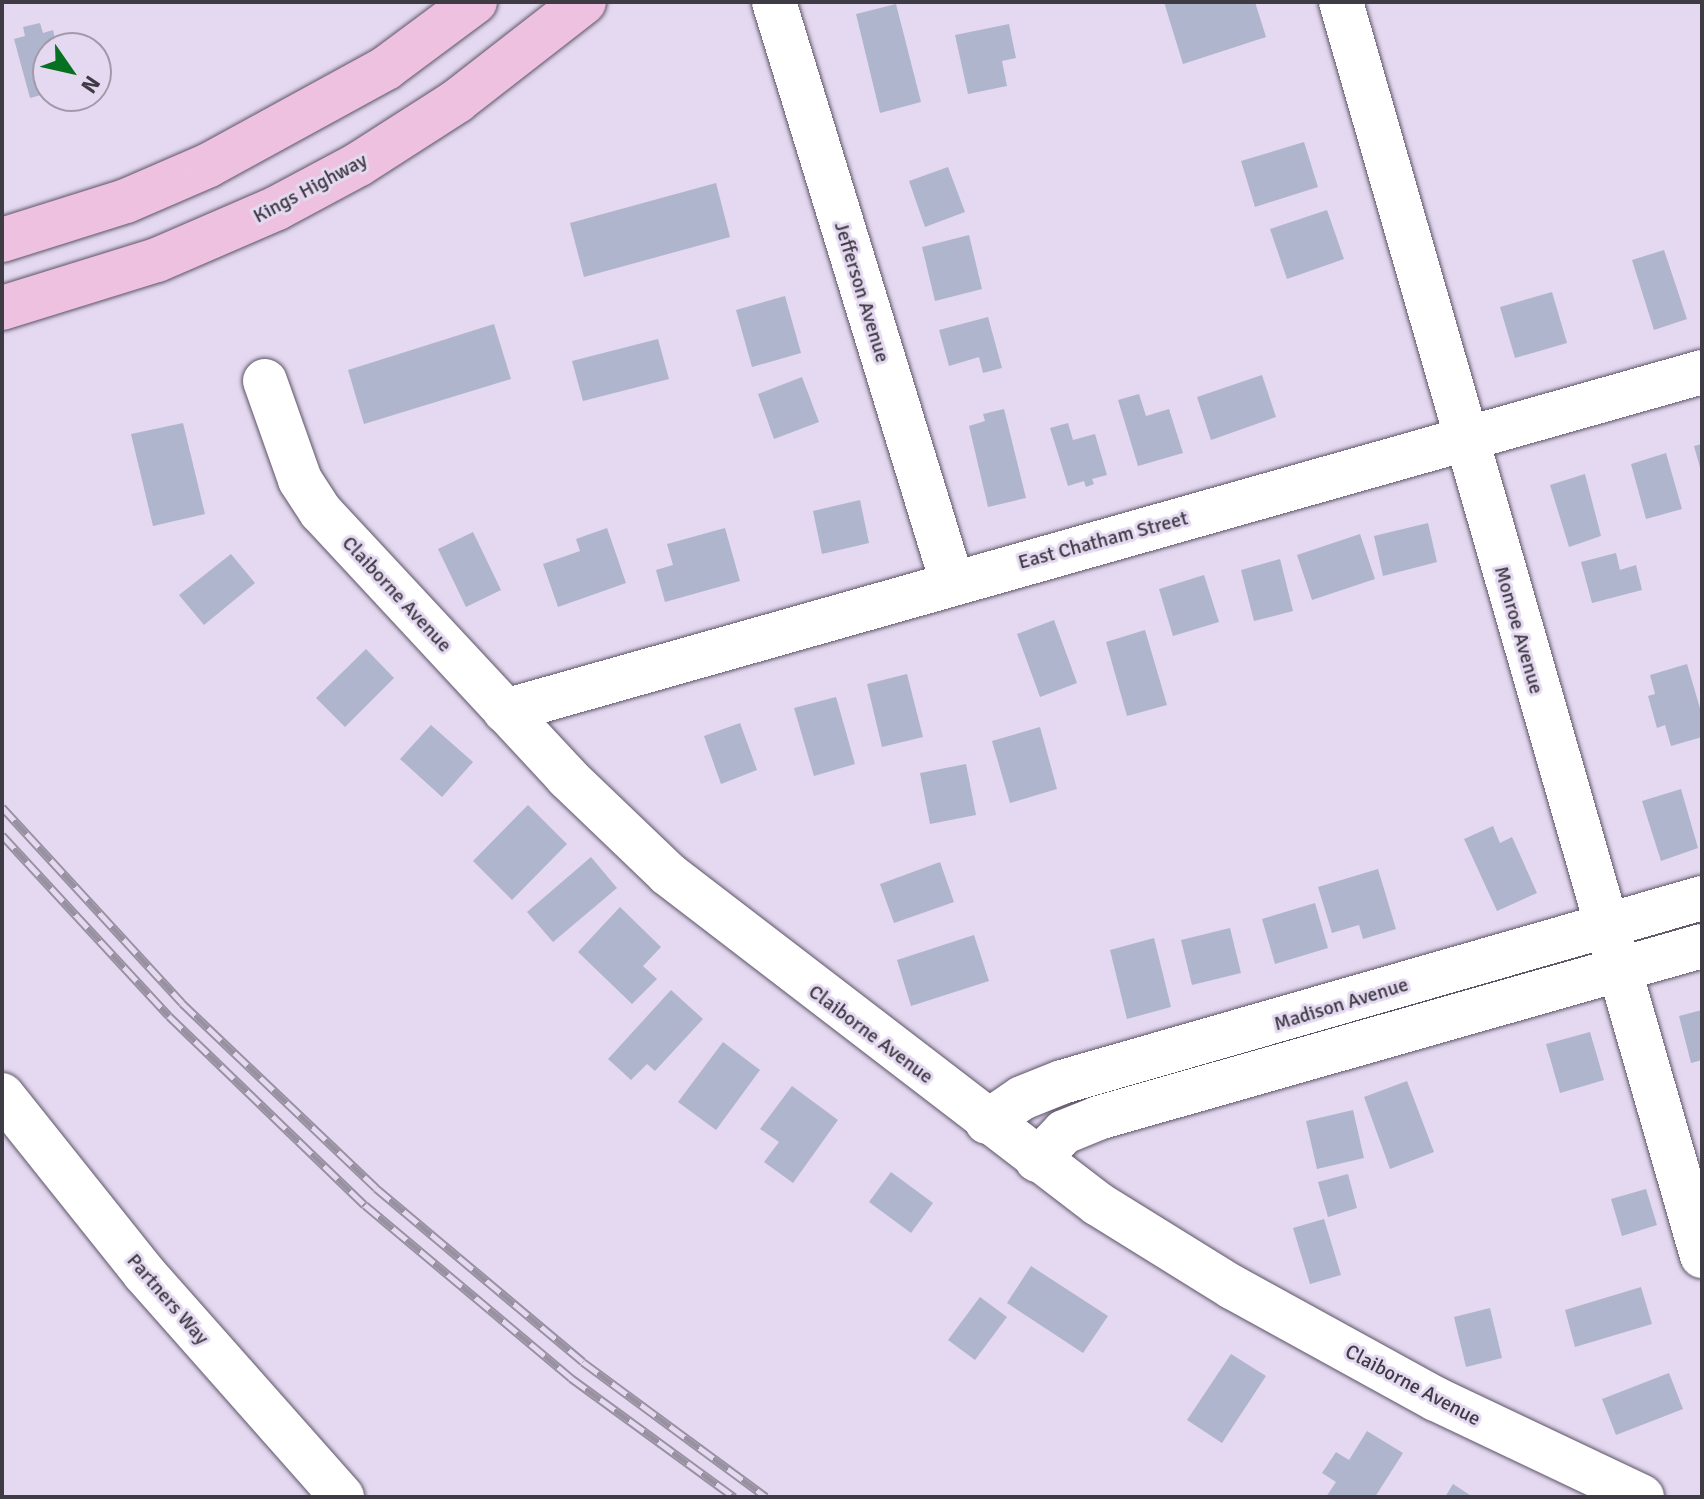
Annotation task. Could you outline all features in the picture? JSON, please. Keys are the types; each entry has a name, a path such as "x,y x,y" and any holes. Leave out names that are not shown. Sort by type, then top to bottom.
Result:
{"main road":[{"path":"2,240 126,201 209,165 386,68 475,2"},
{"name":"Kings Highway","path":"2,308 157,260 277,208 359,164 457,101 584,2"}],"street":[{"name":"Jefferson Avenue","path":"774,2 952,582"},
{"name":"Monroe Avenue","path":"1341,2 1463,439 1702,1256"},
{"name":"East Chatham Street","path":"505,711 1702,372"},
{"name":"Claiborne Avenue","path":"265,381 300,480 321,512 505,711 668,874 987,1122 1111,1212 1295,1322 1436,1399 1642,1497"},
{"name":"Madison Avenue","path":"987,1122 1022,1098 1062,1082 1702,898"},
{"name":"Madison Avenue","path":"1037,1160 1064,1132 1098,1118 1702,946"},
{"name":"Partners Way","path":"2,1095 144,1273 342,1497"}],"building":[{"path":"1164,2 1255,2 1266,37 1183,64"},
{"path":"896,4 921,102 880,113 856,14"},
{"path":"40,23 43,32 32,32 30,98 14,39 25,36 23,27"},
{"path":"1009,24 1016,58 1002,61 1007,86 968,94 955,35"},
{"path":"1304,142 1318,187 1255,207 1241,161"},
{"path":"948,167 965,212 925,227 909,181"},
{"path":"716,183 730,237 584,277 570,223"},
{"path":"1327,210 1344,259 1287,279 1270,229"},
{"path":"969,235 982,289 935,301 922,247"},
{"path":"1664,250 1687,319 1654,330 1632,260"},
{"path":"1552,292 1567,343 1515,358 1500,307"},
{"path":"785,296 801,353 752,367 736,310"},
{"path":"988,317 1002,368 983,373 979,357 949,366 939,330"},
{"path":"494,324 511,379 364,424 348,370"},
{"path":"658,339 669,379 583,401 572,361"},
{"path":"1262,375 1276,417 1211,440 1197,397"},
{"path":"802,377 819,422 774,439 758,394"},
{"path":"1139,394 1146,416 1169,409 1183,453 1138,466 1118,400"},
{"path":"1004,409 1026,498 988,507 969,426 985,421 983,414"},
{"path":"183,423 205,514 153,526 131,434"},
{"path":"1068,423 1073,440 1095,434 1107,475 1092,479 1094,484 1086,487 1084,481 1068,486 1050,428"},
{"path":"1702,444 1702,471 1701,471 1694,446"},
{"path":"1666,453 1682,509 1646,519 1631,464"},
{"path":"1585,474 1601,536 1569,547 1550,485"},
{"path":"860,500 869,543 822,554 813,511"},
{"path":"1428,523 1437,562 1383,576 1374,536"},
{"path":"607,528 626,583 558,607 543,564 580,551 576,539"},
{"path":"725,528 740,581 665,602 656,570 673,565 667,544"},
{"path":"473,532 501,590 466,607 438,549"},
{"path":"1360,534 1375,579 1312,600 1297,555"},
{"path":"1616,553 1620,570 1636,565 1642,590 1592,603 1581,562"},
{"path":"231,554 255,583 204,625 179,595"},
{"path":"1280,559 1293,611 1254,621 1241,570"},
{"path":"1204,575 1219,622 1173,636 1159,589"},
{"path":"1054,620 1077,683 1040,697 1017,634"},
{"path":"1145,630 1167,705 1127,716 1106,642"},
{"path":"366,649 394,678 345,727 316,698"},
{"path":"1687,664 1702,715 1702,737 1671,746 1665,725 1657,728 1648,696 1655,694 1650,675"},
{"path":"907,674 923,737 882,747 867,684"},
{"path":"836,697 855,764 814,776 794,708"},
{"path":"740,723 757,770 721,784 704,736"},
{"path":"431,725 473,762 442,797 400,759"},
{"path":"1040,727 1057,789 1010,803 992,741"},
{"path":"966,764 976,815 930,824 920,773"},
{"path":"1681,789 1698,848 1661,861 1642,801"},
{"path":"528,805 567,844 512,900 473,861"},
{"path":"1493,826 1500,843 1512,837 1537,893 1497,911 1464,839"},
{"path":"591,857 617,888 553,942 527,912"},
{"path":"940,862 954,902 894,923 880,884"},
{"path":"1378,869 1396,929 1363,939 1359,925 1332,933 1318,887"},
{"path":"1315,903 1328,948 1275,964 1262,919"},
{"path":"620,907 661,947 643,966 657,979 632,1004 578,952"},
{"path":"1230,928 1241,973 1192,985 1181,940"},
{"path":"974,935 989,981 911,1006 897,960"},
{"path":"1154,938 1171,1007 1127,1019 1110,950"},
{"path":"671,990 703,1019 655,1071 647,1064 631,1080 608,1059"},
{"path":"1702,1010 1702,1060 1691,1063 1679,1016"},
{"path":"1590,1032 1604,1080 1560,1093 1546,1044"},
{"path":"723,1042 760,1070 716,1130 678,1102"},
{"path":"1407,1081 1434,1152 1390,1169 1364,1097"},
{"path":"792,1086 838,1120 793,1183 764,1162 779,1142 760,1129"},
{"path":"1353,1110 1364,1158 1317,1169 1306,1121"},
{"path":"891,1172 933,1203 911,1233 869,1202"},
{"path":"1348,1174 1357,1208 1328,1217 1318,1182"},
{"path":"1646,1189 1657,1225 1622,1236 1611,1199"},
{"path":"1324,1219 1341,1275 1310,1284 1293,1228"},
{"path":"1031,1266 1108,1316 1083,1353 1007,1303"},
{"path":"1641,1287 1652,1324 1575,1347 1565,1310"},
{"path":"980,1297 1007,1317 975,1360 948,1340"},
{"path":"1490,1308 1502,1358 1466,1367 1454,1317"},
{"path":"1231,1354 1266,1376 1222,1443 1187,1420"},
{"path":"1669,1373 1683,1409 1616,1435 1602,1399"},
{"path":"1367,1431 1403,1453 1375,1497 1326,1497 1336,1482 1322,1473 1336,1452 1349,1460"},
{"path":"1453,1484 1473,1497 1445,1497"}],"railway":[{"path":"2,807 182,1003 376,1188 583,1362 766,1497"},
{"path":"2,835 169,1016 365,1205 571,1378 734,1497"}]}
